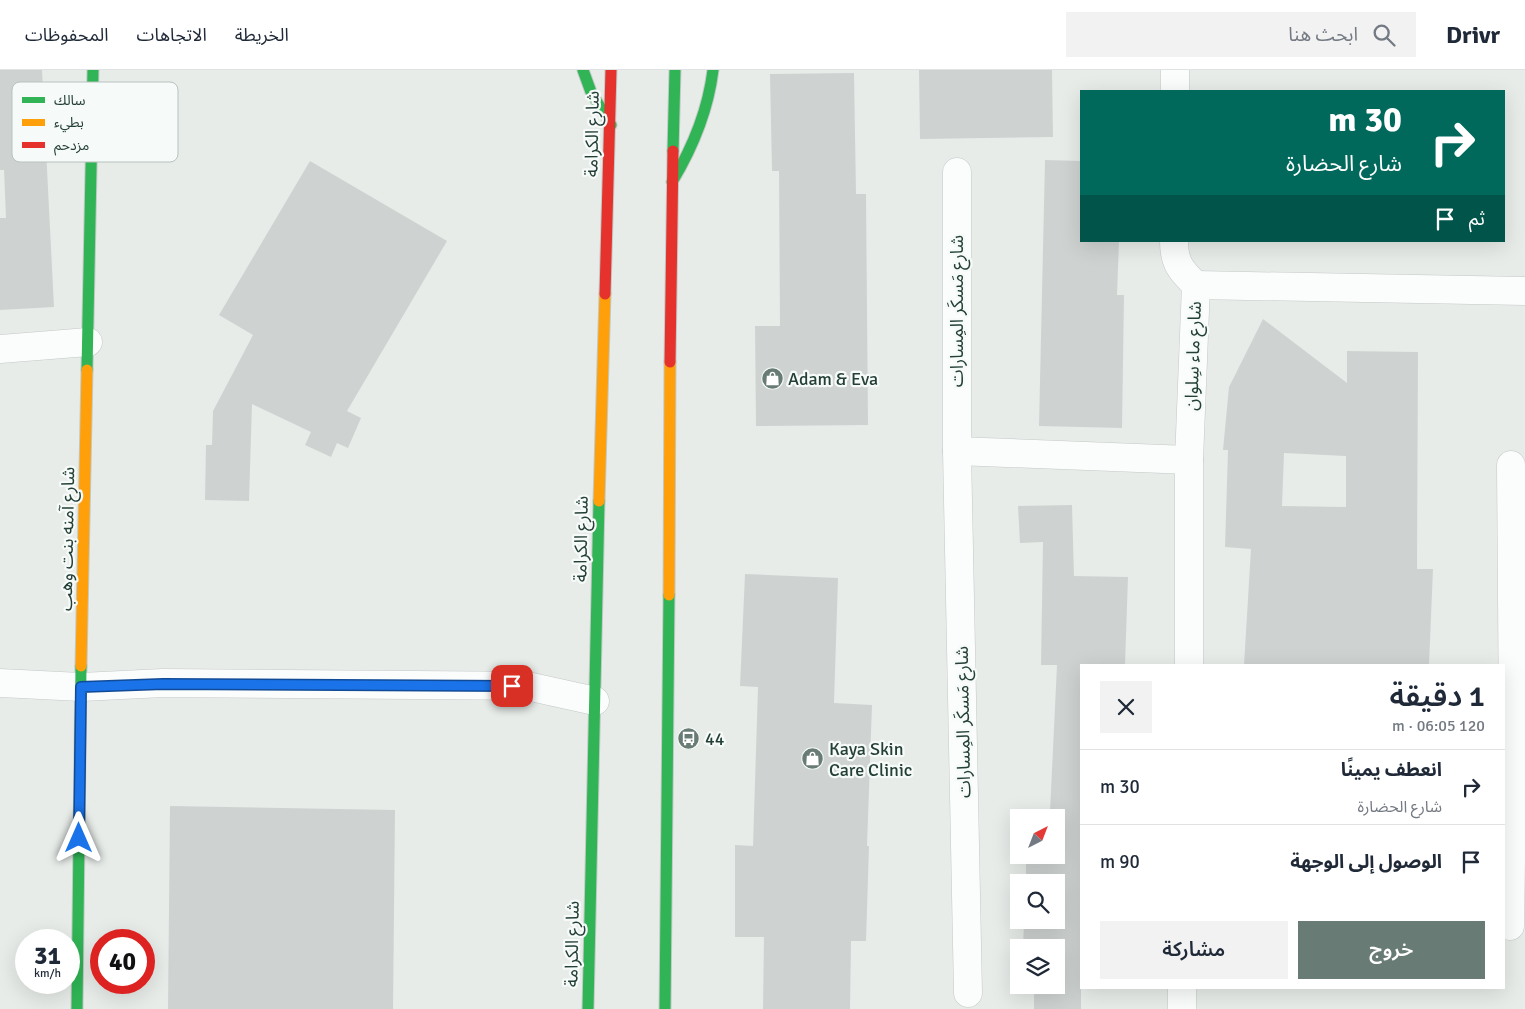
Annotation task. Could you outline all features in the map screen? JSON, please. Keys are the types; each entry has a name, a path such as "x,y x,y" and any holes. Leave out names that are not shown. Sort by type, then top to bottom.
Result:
{"main road":[{"path":"583,70 591,92 611,124"},
{"name":"شارع الكرامة","path":"588,1009 611,70"},
{"path":"665,1009 672,182 675,70"},
{"path":"672,182 693,144 701,123 708,102 713,70"},
{"name":"شارع آمنه بنت وهب","path":"77,1009 81,687 92,162"}],"street":[{"path":"1175,90 1176,70"},
{"name":"شارع مَسكَر المِسارات","path":"957,172 957,451 968,993"},
{"path":"1174,242 1174,251 1181,270 1196,285"},
{"name":"شارع ماء سِلوان","path":"1189,664 1189,460 1196,285 1525,291"},
{"path":"0,349 88,342"},
{"path":"957,451 1189,460"},
{"path":"1510,926 1511,465"},
{"path":"0,683 81,687 163,684 527,686 595,701"},
{"path":"1182,989 1182,1009"}],"building":[{"path":"0,70 42,70 43,82 12,82 12,162 47,162 54,307 0,310 0,218 6,218 4,170 0,170"},
{"path":"919,70 1052,70 1053,137 920,139"},
{"path":"854,73 856,194 866,194 868,425 756,426 755,326 780,326 779,171 772,171 770,74"},
{"path":"1045,160 1080,161 1080,242 1119,242 1117,295 1124,295 1122,428 1039,426"},
{"path":"310,161 447,241 347,411 361,418 348,448 337,443 331,457 305,445 311,432 252,404 249,501 205,500 206,445 212,445 213,411 253,335 219,315"},
{"path":"1263,319 1347,383 1347,351 1418,352 1417,569 1433,569 1429,664 1244,664 1251,549 1225,547 1228,450 1223,450 1229,387","holes":["1284,453 1346,456 1346,507 1282,506"]},
{"path":"1072,505 1074,576 1128,577 1125,664 1080,664 1081,1009 1034,1009 1034,994 1065,994 1065,939 1023,939 1024,929 1065,929 1065,874 1026,874 1026,864 1065,864 1065,809 1050,809 1057,665 1041,665 1043,542 1020,543 1018,506"},
{"path":"745,574 838,578 834,703 872,705 866,941 851,941 850,1009 763,1009 764,937 735,937 735,845 753,846 758,687 740,686"},
{"path":"170,806 395,810 393,1009 168,1009"}],"traffic: fast":[{"path":"93,70 93,82"},
{"path":"583,70 591,92 611,125"},
{"path":"673,151 675,70"},
{"path":"672,182 687,155 698,128 711,85 713,70"},
{"path":"87,370 91,162"},
{"path":"588,1009 599,501"},
{"path":"665,1009 669,595"},
{"path":"77,1009 81,666"}],"traffic: slow":[{"path":"599,501 605,294"},
{"path":"669,595 670,362"},
{"path":"81,666 87,370"}],"traffic: jam":[{"path":"605,294 611,70"},
{"path":"670,362 673,151"}],"place":[{"name":"Adam & Eva","path":"772,379"},
{"name":"44","path":"689,739"},
{"name":"Kaya Skin Care Clinic","path":"813,759"}],"route":[{"path":"79,838 81,687 163,684 512,686"}]}
